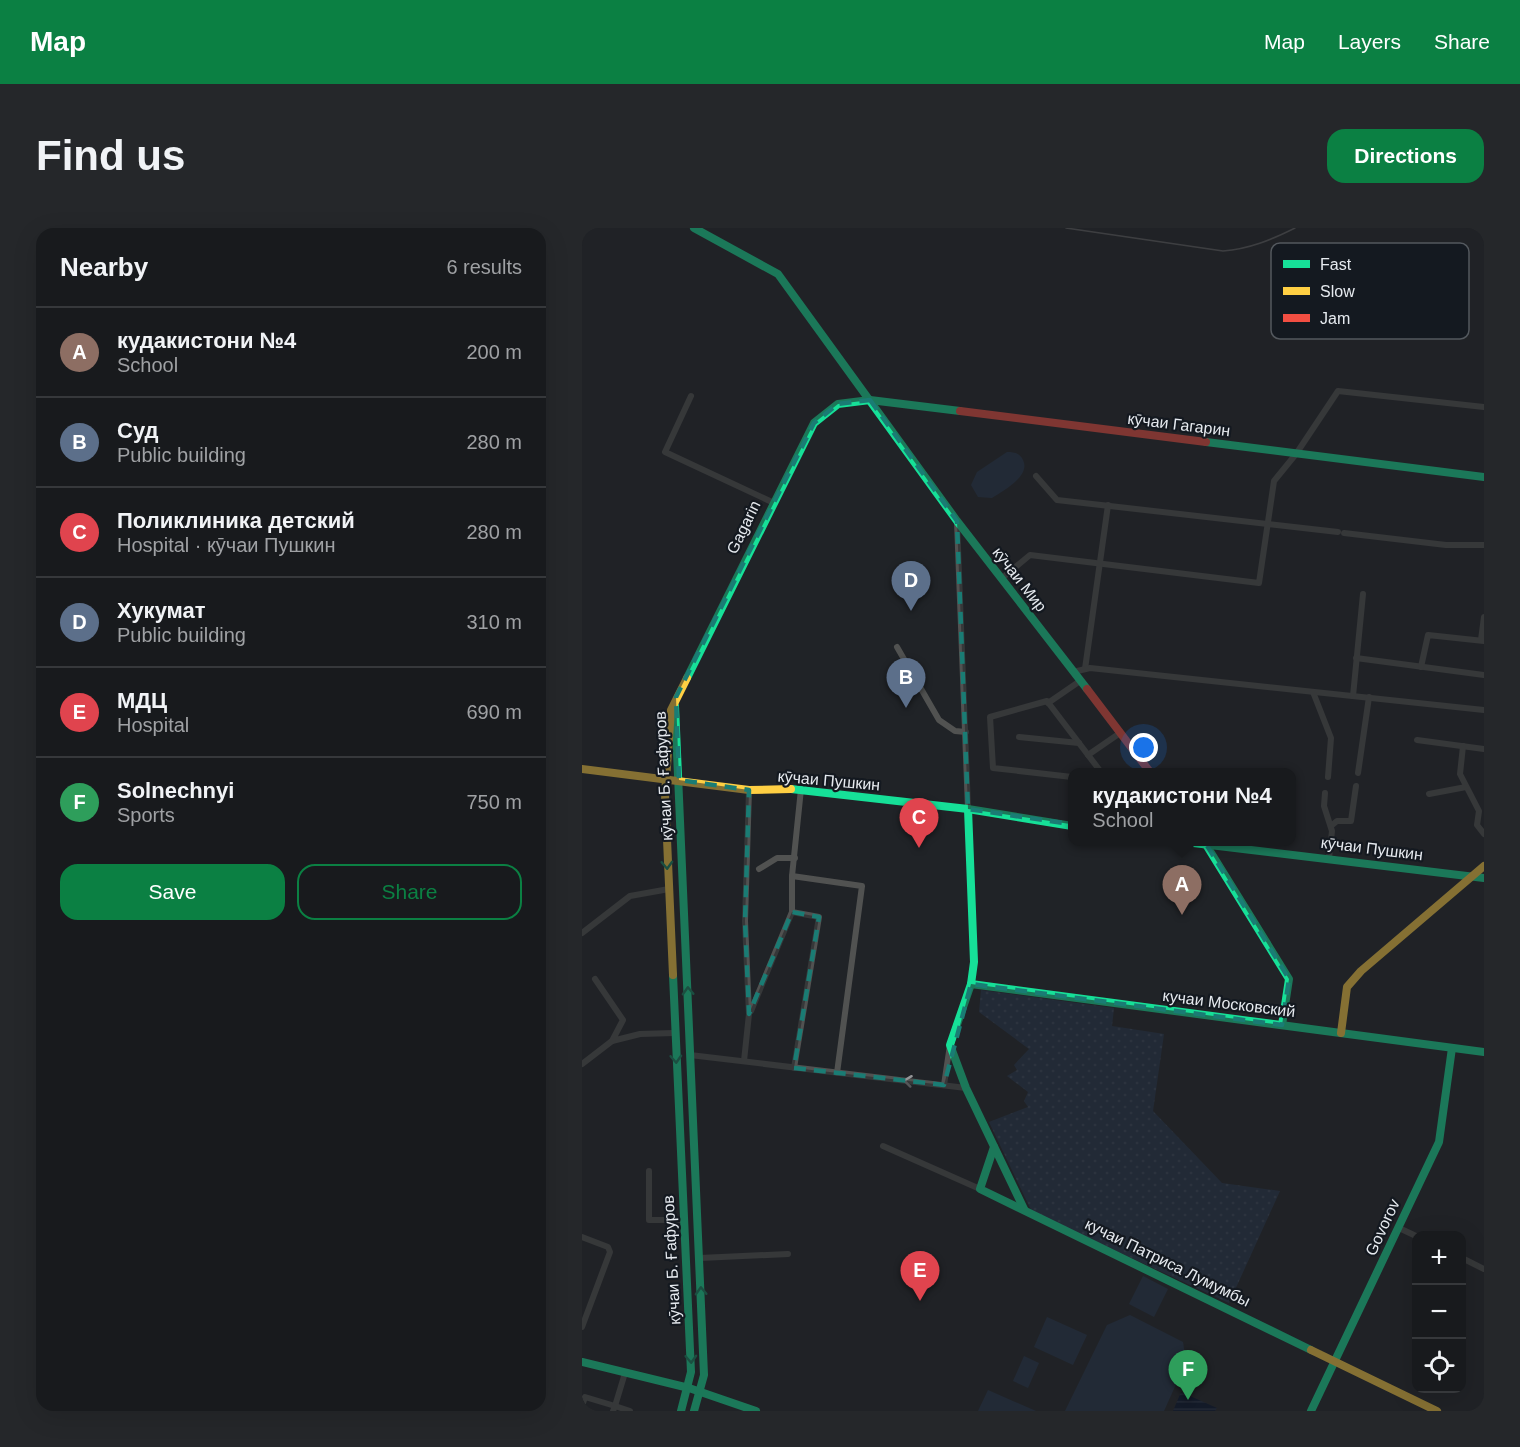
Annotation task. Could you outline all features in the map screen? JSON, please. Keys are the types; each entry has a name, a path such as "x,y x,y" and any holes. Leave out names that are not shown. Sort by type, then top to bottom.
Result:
{"street":[{"name":"кӯчаи Мир","path":"694,228 778,274 957,521 1147,768"},
{"path":"1001,579 1030,555 1260,583 1274,481 1296,454 1338,391 1484,407"},
{"path":"691,396 665,452 772,502"},
{"name":"кӯчаи Гагарин","path":"870,400 1484,477"},
{"name":"Gagarin","path":"675,702 772,502 814,423 838,404 870,400"},
{"path":"1036,476 1057,500 1446,545 1484,545"},
{"path":"1085,669 1108,506"},
{"path":"944,1085 950,1045 971,984 974,963 957,521"},
{"path":"1353,696 1363,594"},
{"path":"1421,667 1428,636 1483,640 1484,617"},
{"path":"897,647 939,720 955,730 966,732"},
{"path":"1356,658 1484,675"},
{"path":"1073,672 1085,669 1484,710"},
{"path":"1068,777 993,768 990,717 1048,703 1080,681"},
{"path":"1313,692 1331,738 1328,777"},
{"path":"1358,773 1369,698"},
{"name":"кӯчаи Б. Ғафуров","path":"675,702 671,710 666,779 669,914 692,1372 681,1411"},
{"name":"кӯчаи Б. Ғафуров","path":"675,702 704,1375 694,1411"},
{"path":"1048,703 1098,768"},
{"path":"1089,754 1120,733"},
{"path":"1019,737 1079,743"},
{"path":"1417,740 1484,749"},
{"path":"1463,746 1460,774 1479,811 1477,825 1484,834"},
{"name":"кӯчаи Пушкин","path":"582,768 749,790 801,789 968,809 1068,825"},
{"path":"1331,826 1337,821 1351,821 1356,786"},
{"path":"1430,795 1466,787"},
{"path":"749,1014 792,912 792,876 801,789"},
{"path":"744,1061 749,1014 745,921 749,790"},
{"path":"1325,793 1324,806 1331,826 1329,858"},
{"path":"1477,825 1484,820"},
{"path":"1207,846 1289,979 1282,1025"},
{"name":"кӯчаи Пушкин","path":"1230,846 1484,879"},
{"path":"759,869 777,858 795,858"},
{"path":"1341,1033 1347,987 1361,971 1484,866"},
{"path":"792,876 862,886 837,1073"},
{"path":"582,933 630,896 669,889"},
{"path":"792,912 819,917 794,1068"},
{"path":"669,914 684,913"},
{"path":"595,980 623,1020 612,1041"},
{"name":"кучаи Московский","path":"971,984 1484,1052"},
{"path":"582,1064 612,1041 640,1034 674,1033"},
{"path":"950,1045 966,1088 1024,1209"},
{"name":"Govorov","path":"1311,1411 1439,1142 1452,1048"},
{"path":"690,1055 966,1088"},
{"name":"кучаи Патриса Лумумбы","path":"883,1146 1024,1209 1437,1411"},
{"path":"980,1189 994,1147"},
{"path":"649,1171 649,1220 697,1219"},
{"path":"1399,1228 1412,1234"},
{"path":"582,1237 608,1247 610,1252 582,1328"},
{"path":"700,1258 788,1254"},
{"path":"1466,1260 1484,1269"},
{"path":"582,1362 700,1391 756,1411"},
{"path":"614,1409 625,1372"},
{"path":"582,1406 585,1397 614,1409 630,1411"}],"highlighted area":[{"path":"870,400 957,521 968,809 1206,844 1289,979 1282,1025 971,984 944,1085 794,1068 819,917 792,912 749,1014 745,921 749,790 679,780 676,697 814,423 838,404"}],"shaded area":[{"path":"1007,452 1016,453 1023,460 1023,472 1020,477 992,498 978,497 971,485 977,472"},
{"path":"981,990 1114,1008 1112,1026 1164,1034 1153,1111 1222,1183 1280,1191 1229,1303 1032,1212 989,1122 1028,1107 1024,1101 1028,1092 1007,1076 1017,1070 1014,1065 1029,1049 979,1012"},
{"path":"1143,1276 1168,1289 1154,1317 1129,1304"},
{"path":"1130,1315 1183,1342 1186,1362 1164,1411 1065,1411 1107,1325"},
{"path":"1047,1317 1087,1335 1073,1365 1034,1347"},
{"path":"1024,1356 1039,1363 1028,1388 1013,1381"},
{"path":"988,1390 1036,1411 978,1411"},
{"path":"1181,1392 1217,1408 1215,1411 1173,1411"}],"railway":[{"path":"1066,228 1223,251 1260,243 1295,228"}],"traffic: fast":[{"path":"694,228 778,274 957,521 1087,689"},
{"path":"687,678 814,423 838,404 870,400 960,411"},
{"path":"1206,442 1484,477"},
{"path":"675,706 704,1375 694,1411"},
{"path":"791,789 968,809 1068,825"},
{"path":"968,809 974,962 971,984 950,1045 966,1088 1024,1209"},
{"path":"1207,846 1289,979 1282,1025"},
{"path":"1218,846 1484,878"},
{"path":"673,975 691,1372 681,1411"},
{"path":"971,984 1484,1052"},
{"path":"1311,1411 1439,1142 1452,1048"},
{"path":"994,1147 980,1189 1311,1350"},
{"path":"582,1362 689,1388 756,1411"}],"traffic: slow":[{"path":"673,975 665,794 671,710 687,678"},
{"path":"582,769 749,790 791,789"},
{"path":"1341,1033 1347,987 1361,971 1484,866"},
{"path":"1311,1350 1437,1411"}],"traffic: jam":[{"path":"960,411 1206,442"},
{"path":"1087,689 1147,768"}],"place":[{"name":"Хукумат","path":"911,611"},
{"name":"Суд","path":"906,708"},
{"name":"Поликлиника детский","path":"919,848"},
{"name":"кудакистони №4","path":"1182,915"},
{"name":"МДЦ","path":"920,1301"},
{"name":"Solnechnyi","path":"1188,1400"}]}
